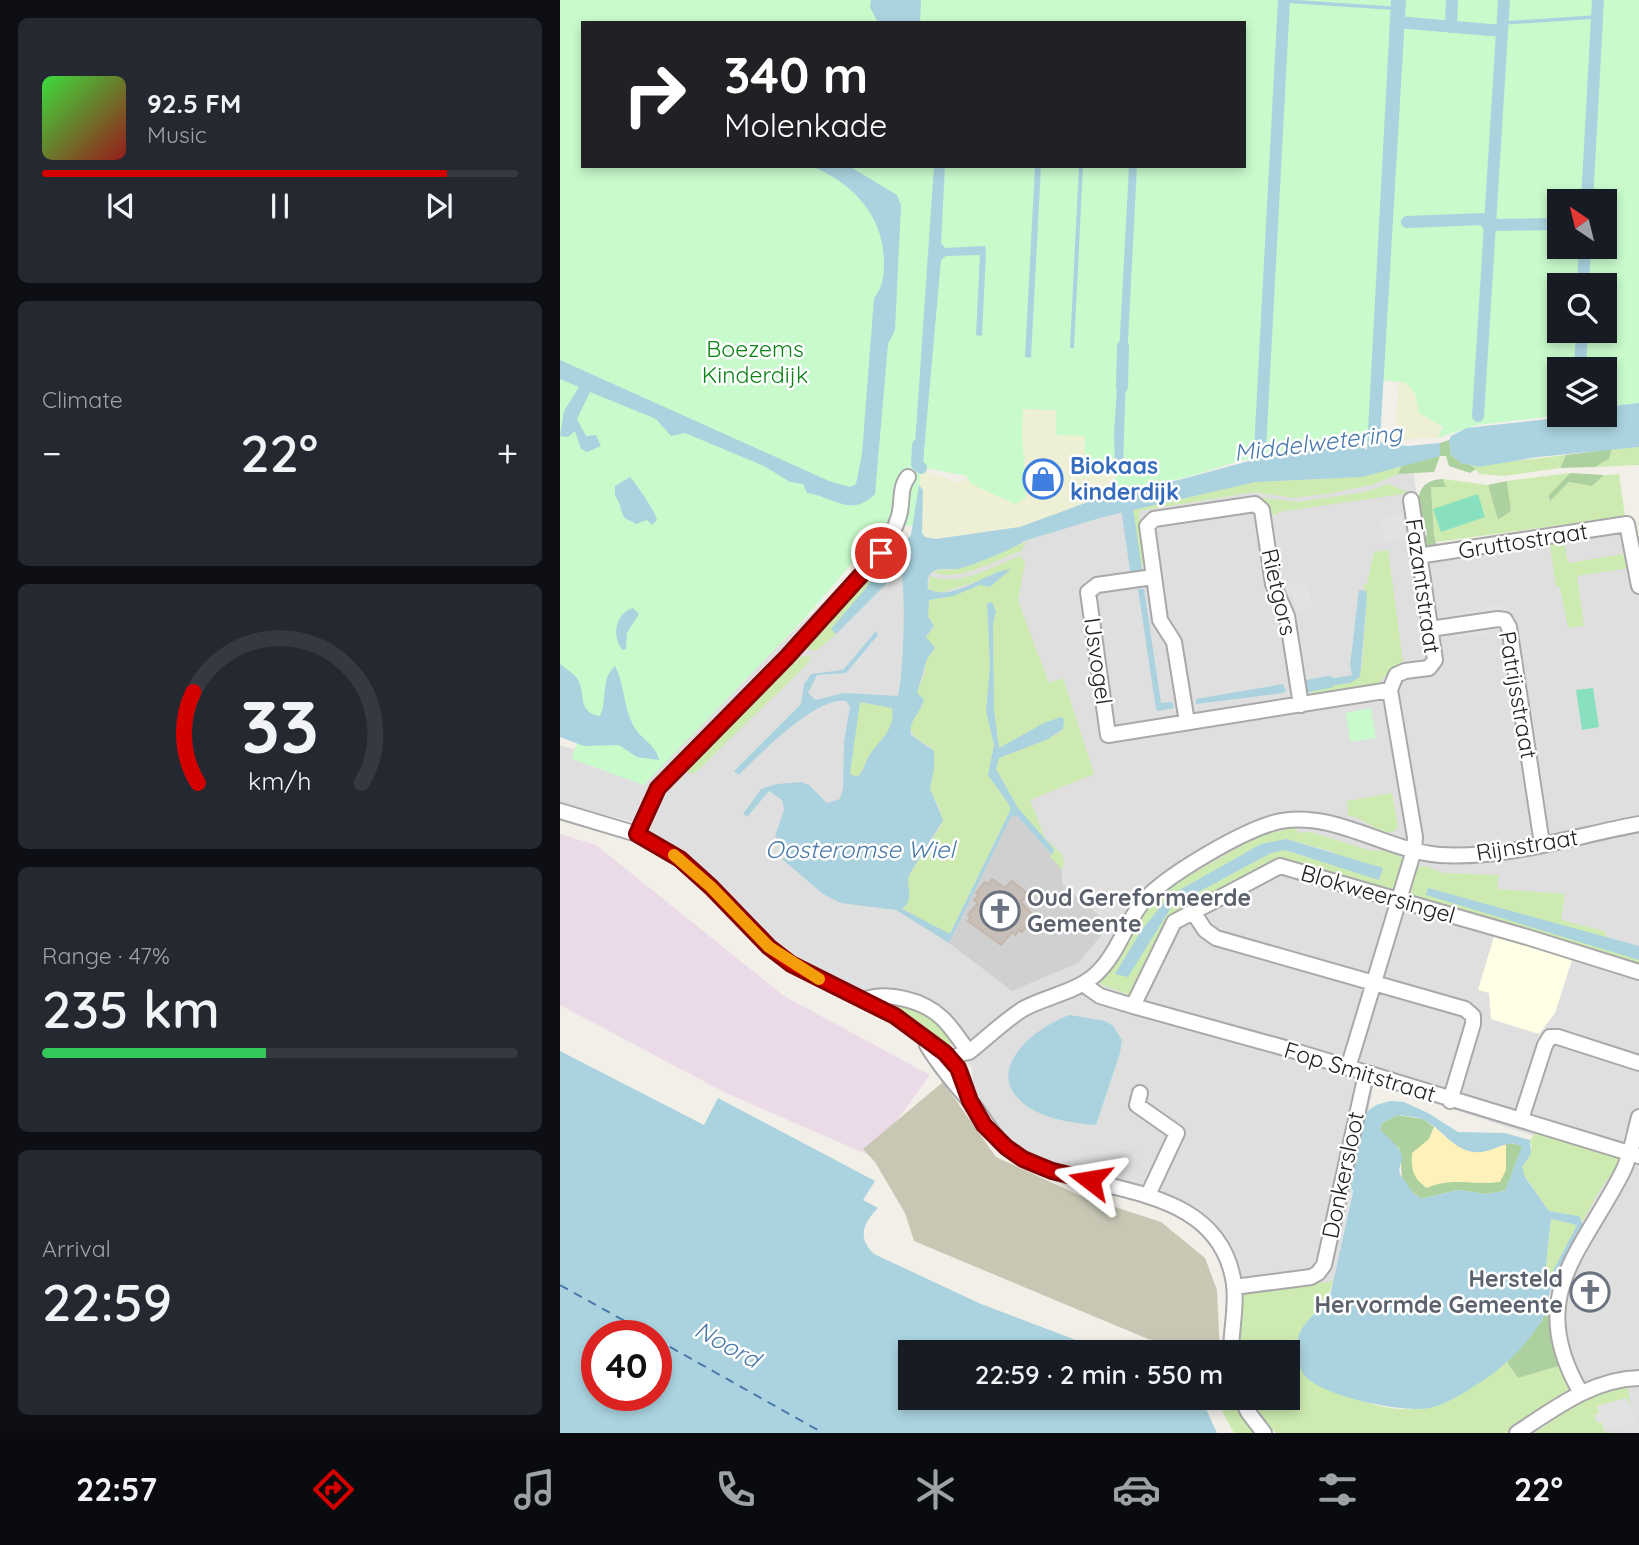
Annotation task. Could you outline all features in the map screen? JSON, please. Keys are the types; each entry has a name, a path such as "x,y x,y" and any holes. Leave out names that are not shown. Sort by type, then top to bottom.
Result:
{"street":[{"path":"637,834 658,788 777,668 881,553 896,524 903,485 908,477"},
{"name":"Fazantstraat","path":"1390,690 1393,679 1400,672 1434,665 1411,500"},
{"name":"Rietgors","path":"1187,722 1174,642 1160,620 1147,526 1149,521 1255,503 1262,510 1273,584 1287,617 1301,705"},
{"name":"Gruttostraat","path":"1418,556 1627,524 1639,586"},
{"name":"IJsvogel","path":"1153,577 1097,585 1088,592 1108,735 1187,722"},
{"name":"Patrijsstraat","path":"1430,629 1498,619 1505,620 1509,627 1542,844"},
{"path":"1187,722 1390,690 1415,837 1414,850 1348,1068"},
{"path":"560,811 637,834 680,859 769,947 791,964 895,1016 925,1041 948,1069 993,1135 1023,1159 1052,1171 1148,1195 1184,1211 1204,1226 1227,1257 1234,1287 1232,1340"},
{"name":"Rijnstraat","path":"948,1069 967,1060 969,1052 1024,1009 1083,984 1107,963 1138,908 1149,894 1162,883 1247,832 1282,821 1319,821 1414,850 1462,856 1542,844 1639,824"},
{"name":"Blokweersingel","path":"1133,1006 1174,922 1280,866 1639,972"},
{"path":"1194,912 1205,930 1216,939 1465,1009 1472,1016 1473,1024 1450,1101"},
{"name":"Fop Smitstraat","path":"1083,984 1100,996 1348,1068 1450,1101 1521,1119 1634,1155"},
{"path":"864,1000 874,996 891,996 924,1007 941,1017 969,1052"},
{"path":"1521,1119 1550,1037 1558,1037 1639,1063"},
{"name":"Donkersloot","path":"1234,1287 1311,1277 1324,1265 1366,1074"},
{"path":"1140,1093 1137,1105 1177,1133 1148,1195"},
{"path":"1581,1392 1566,1366 1560,1348 1557,1318 1561,1284 1634,1155 1639,1116"},
{"path":"1517,1433 1581,1392 1639,1378"},
{"path":"1247,1410 1264,1433"}],"shaded area":[{"path":"1025,357 1116,458 1115,492 1020,527 936,539 925,537 922,534 923,490 919,485 919,469 956,482 964,482"},
{"path":"1400,371 1429,374 1443,437 1394,440"},
{"path":"1411,456 1425,548 1631,524 1639,571 1639,1433 1560,1433 1552,1429 1547,1311 1555,1267 1600,1158 1374,1083 1333,1285 1235,1300 1200,1216 1162,1197 1016,1150 985,1113 973,1089 972,1068 920,998 874,1000 804,970 694,863 637,823 560,803 560,745 647,771 878,550 1208,485"},
{"path":"1402,513 1405,540 1385,543 1381,517"},
{"path":"1308,582 1312,609 1295,611 1293,593 1289,593 1288,585"},
{"path":"1507,604 1508,612 1490,616 1491,634 1455,638 1452,613"},
{"path":"1017,816 1062,867 1062,884 1110,925 1078,963 1012,991 949,943 1011,817"},
{"path":"560,834 596,845 784,996 930,1075 871,1156 726,1093 560,1005"},
{"path":"1495,933 1573,957 1555,1013 1539,1034 1491,1019 1489,993 1478,990"},
{"path":"943,1082 996,1157 1081,1196 1161,1222 1205,1258 1217,1290 1219,1340 1148,1339 914,1241 905,1213 875,1162 863,1149"},
{"path":"1626,1398 1638,1421 1604,1430 1602,1422 1597,1423 1594,1415 1599,1413 1597,1406"}],"green space":[{"name":"Boezems Kinderdijk","path":"560,0 1639,0 1639,404 1617,405 1617,357 1547,357 1547,416 1477,425 1438,438 1443,427 1419,413 1415,393 1406,383 1383,380 1380,440 1333,442 1286,450 1184,478 1115,492 1116,466 1084,478 1085,436 1056,435 1056,410 1023,409 1026,498 1015,504 971,484 967,476 921,467 915,526 890,525 885,534 878,533 805,618 644,785 572,759 577,742 560,736"},
{"path":"1449,440 1451,455 1476,469 1470,473 1449,466 1446,456 1440,456 1440,443"},
{"path":"1639,447 1639,465 1595,467 1609,459 1612,449"},
{"path":"1612,449 1609,459 1595,467 1560,468 1566,455"},
{"path":"1566,455 1560,468 1503,476 1480,474 1472,466"},
{"path":"1440,456 1434,472 1398,474 1402,465"},
{"path":"1402,465 1398,474 1375,484 1332,493 1293,498 1255,492 1139,511 1145,564 1138,570 1133,510 1255,482 1362,477"},
{"path":"1570,473 1548,496 1549,501 1569,482 1592,486 1604,475 1619,474 1625,516 1437,542 1434,535 1431,487 1446,487 1443,479 1488,485 1498,520 1511,511 1507,481"},
{"path":"1570,473 1604,475 1592,486 1569,482 1550,501 1548,496"},
{"path":"1443,479 1446,487 1431,487 1437,546 1425,548 1422,538 1427,535 1426,528 1421,528 1419,496 1426,484"},
{"path":"1507,481 1511,511 1498,520 1488,485"},
{"path":"1388,484 1410,493 1278,512 1269,516 1263,501 1256,497 1298,502 1365,492"},
{"path":"1478,494 1485,517 1441,532 1433,509"},
{"path":"1621,536 1624,537 1629,568 1577,576 1584,626 1568,628 1560,587 1556,587 1550,545 1564,542 1568,563 1624,554"},
{"path":"1027,541 1021,551 966,573 943,575 933,572 960,568"},
{"path":"1388,550 1403,662 1390,670 1376,687 1316,697 1306,687 1350,683 1362,666 1367,597 1363,585 1367,584 1374,552"},
{"path":"1020,556 1025,562 1018,601 1049,683 1063,678 1094,774 1030,800 1045,838 1061,853 1064,862 1062,870 1050,856 1054,849 1018,808 996,769 999,758 1048,739 1063,730 999,749 994,710 993,623 996,612 987,603 990,666 986,711 994,745 988,775 1010,806 1010,811 949,935 902,908 909,875 941,826 941,812 930,789 934,768 931,747 916,738 911,729 923,705 917,693 925,672 926,637 934,626 928,616 929,599 942,599 980,585 993,584 1009,571 940,593 928,589 930,576 941,579 964,578"},
{"path":"887,558 890,562 831,629 836,634 816,651 810,649 795,652 881,559"},
{"path":"795,658 811,658 802,669 695,773 679,772"},
{"path":"1593,688 1599,727 1582,730 1576,690"},
{"path":"859,702 892,708 893,716 886,735 868,758 858,777 850,775"},
{"path":"1371,708 1376,738 1350,742 1346,713"},
{"path":"1392,793 1398,827 1393,832 1382,831 1348,816 1347,801"},
{"path":"1294,827 1299,833 1310,832 1372,851 1388,852 1403,859 1394,888 1385,891 1283,862 1272,862 1178,913 1130,995 1100,984 1144,909 1162,891 1257,837","holes":["1286,839 1334,852 1319,861 1284,850 1271,853 1172,906 1116,973 1141,931 1169,896 1261,844"]},
{"path":"1425,866 1443,873 1499,875 1497,889 1565,894 1561,920 1604,931 1608,939 1429,888 1639,960 1639,968 1409,900 1418,867"},
{"path":"882,1002 924,1013 940,1026 952,1044 940,1045"},
{"path":"1397,1115 1423,1119 1434,1127 1429,1139 1441,1181 1490,1183 1506,1170 1506,1143 1523,1145 1505,1191 1486,1194 1458,1190 1421,1199 1404,1181 1399,1148 1389,1141 1380,1129 1382,1123"},
{"path":"1537,1131 1623,1158 1599,1191 1583,1221 1579,1216 1549,1211 1522,1172 1532,1148 1530,1140"},
{"path":"1551,1219 1577,1225 1549,1279 1545,1276"},
{"path":"1333,1281 1325,1301 1303,1328 1319,1385 1379,1406 1413,1409 1431,1406 1471,1386 1507,1362 1518,1378 1562,1365 1573,1389 1506,1433 1276,1433 1257,1410 1300,1410 1300,1340 1240,1340 1243,1293"},
{"path":"1548,1299 1562,1365 1518,1378 1507,1362 1542,1321"},
{"path":"1628,1387 1630,1405 1602,1422 1604,1431 1612,1433 1534,1433 1588,1397"},
{"path":"1222,1410 1243,1410 1258,1433 1234,1433"}],"sand":[{"path":"1434,1127 1467,1150 1485,1151 1506,1143 1506,1170 1500,1182 1453,1182 1427,1188 1422,1184 1414,1173 1412,1153 1429,1139"}],"water":[{"path":"871,0 921,0 920,21 877,21 870,7"},
{"name":"Oosteromse Wiel","path":"1391,0 1406,0 1380,440 1383,444 1408,446 1440,443 1440,456 1362,477 1255,482 1103,517 1024,541 1002,553 958,569 941,569 931,573 928,589 948,592 1011,569 990,587 980,585 953,596 929,600 928,616 934,626 926,637 935,648 927,659 917,693 924,699 913,721 911,735 934,751 930,789 943,820 909,875 909,897 902,909 950,934 1010,811 1010,806 988,775 994,745 986,711 990,666 987,603 992,602 996,612 993,623 994,710 999,748 1044,723 1061,717 1064,719 1063,729 1048,739 999,758 996,769 1018,808 1054,849 1052,855 1017,816 1011,817 949,943 896,910 841,903 823,894 782,859 788,854 775,836 784,810 782,800 769,791 747,817 743,814 761,789 777,784 801,782 809,785 827,803 840,799 843,788 844,742 850,707 846,701 834,702 804,717 739,775 734,771 801,704 804,684 811,674 843,670 876,631 878,635 846,673 817,675 808,693 816,700 844,693 898,696 904,631 900,570 836,634 831,629 911,535 919,485 923,490 922,533 925,537 936,539 1020,527 1115,492 1179,480 1260,458 1356,444 1367,450","holes":["860,702 892,708 893,716 889,729 863,770 857,777 850,774"]},
{"path":"815,168 852,168 897,195 901,205 895,330 888,344 875,494 858,505 850,505 807,493 803,484 790,482 764,466 685,433 671,436 656,419 590,392 577,419 586,436 596,435 601,446 587,452 581,449 575,431 568,437 560,436 564,411 579,387 560,379 560,360 829,481 850,487 856,484 862,454 874,298 883,276 884,261 882,244 872,215 852,191"},
{"path":"934,168 945,168 941,243 945,248 985,246 982,335 976,335 980,255 946,256 941,260 923,462 914,459"},
{"path":"1035,168 1041,168 1031,358 1025,357"},
{"path":"1079,168 1083,168 1074,348 1070,348"},
{"path":"1129,168 1137,168 1127,359 1125,361 1119,355"},
{"path":"1118,372 1126,372 1123,467 1120,469 1115,468 1114,434"},
{"path":"1639,403 1639,447 1538,457 1479,467 1461,463 1451,455 1451,436 1467,428 1547,419 1547,427 1617,427 1617,406"},
{"path":"630,477 656,516 657,520 652,525 647,520 636,524 623,515 615,496 615,486"},
{"path":"1138,589 1144,589 1161,703 1172,702 1174,708 1158,711 1156,709"},
{"path":"1359,590 1366,591 1367,597 1360,677 1350,683 1313,688 1312,682 1352,675 1350,665"},
{"path":"633,608 639,614 627,633 626,649 623,650 617,639 617,626 622,615"},
{"path":"560,664 578,680 588,711 600,716 607,677 615,666 633,725 655,750 659,760 637,757 619,745 584,746 560,737"},
{"path":"1283,684 1286,691 1283,693 1196,704 1196,699"},
{"path":"1286,839 1383,868 1379,880 1285,850 1271,853 1172,906 1128,977 1115,974 1141,931 1169,896 1261,844"},
{"path":"1428,888 1639,946 1639,960 1426,895"},
{"path":"1070,1015 1105,1021 1113,1026 1122,1040 1096,1125 1058,1119 1032,1109 1012,1091 1008,1077 1018,1050 1043,1029"},
{"name":"Noord","path":"560,1051 704,1125 718,1098 875,1181 863,1200 878,1208 864,1231 865,1242 874,1254 981,1304 1076,1340 898,1340 898,1410 1206,1410 1217,1433 560,1433"},
{"path":"1390,1101 1404,1102 1458,1132 1505,1133 1530,1140 1531,1154 1522,1167 1525,1177 1549,1211 1579,1216 1582,1222 1577,1245 1552,1287 1541,1322 1528,1340 1485,1379 1453,1399 1429,1408 1384,1406 1347,1397 1317,1385 1307,1378 1300,1367 1299,1335 1331,1292 1353,1191 1346,1177 1361,1116 1376,1105","holes":["1397,1115 1424,1120 1467,1150 1482,1152 1510,1144 1522,1146 1505,1191 1486,1194 1458,1190 1421,1199 1413,1193 1400,1174 1402,1157 1399,1150 1380,1129 1382,1123","1551,1219 1577,1225 1549,1279 1545,1275"]}],"building":[{"name":"Oud Gereformeerde Gemeente","path":"992,879 1005,888 1012,881 1028,894 1021,902 1032,914 1028,919 1031,921 1022,932 1019,930 1015,935 1012,932 1001,945 968,921 971,918 968,915 978,903 974,900 979,895 976,893 985,882 988,884"},
{"name":"Hersteld Hervormde Gemeente","path":"1576,1279 1609,1291 1602,1307 1571,1294"}],"waterway":[{"name":"Middelwetering","path":"1259,468 1284,0"},
{"path":"1451,27 1452,0"},
{"path":"1478,416 1504,0"},
{"path":"1588,189 1598,0"},
{"path":"1284,1 1390,8"},
{"path":"1503,23 1596,17"},
{"path":"1397,22 1502,31"},
{"path":"1407,222 1483,219 1488,225 1547,224"},
{"path":"1584,259 1584,273"},
{"path":"1581,343 1581,357"},
{"path":"1122,387 1123,346"},
{"path":"918,445 917,464 921,468"},
{"path":"1126,501 1136,570"},
{"path":"1307,686 1329,682"}],"ferry route":[{"path":"560,1285 623,1320"},
{"path":"672,1348 823,1433"}],"slow traffic":[{"path":"674,855 711,887 769,947 791,964 819,979"}],"place":[{"name":"Biokaas kinderdijk","path":"1043,479"},
{"name":"Oud Gereformeerde Gemeente","path":"1000,911"},
{"name":"Hersteld Hervormde Gemeente","path":"1590,1292"}],"route":[{"path":"881,553 786,658 658,788 637,834 680,859 769,947 791,964 895,1016 925,1041 945,1053 958,1068 970,1101 984,1125 1006,1147 1023,1159 1052,1171 1090,1180"}]}
